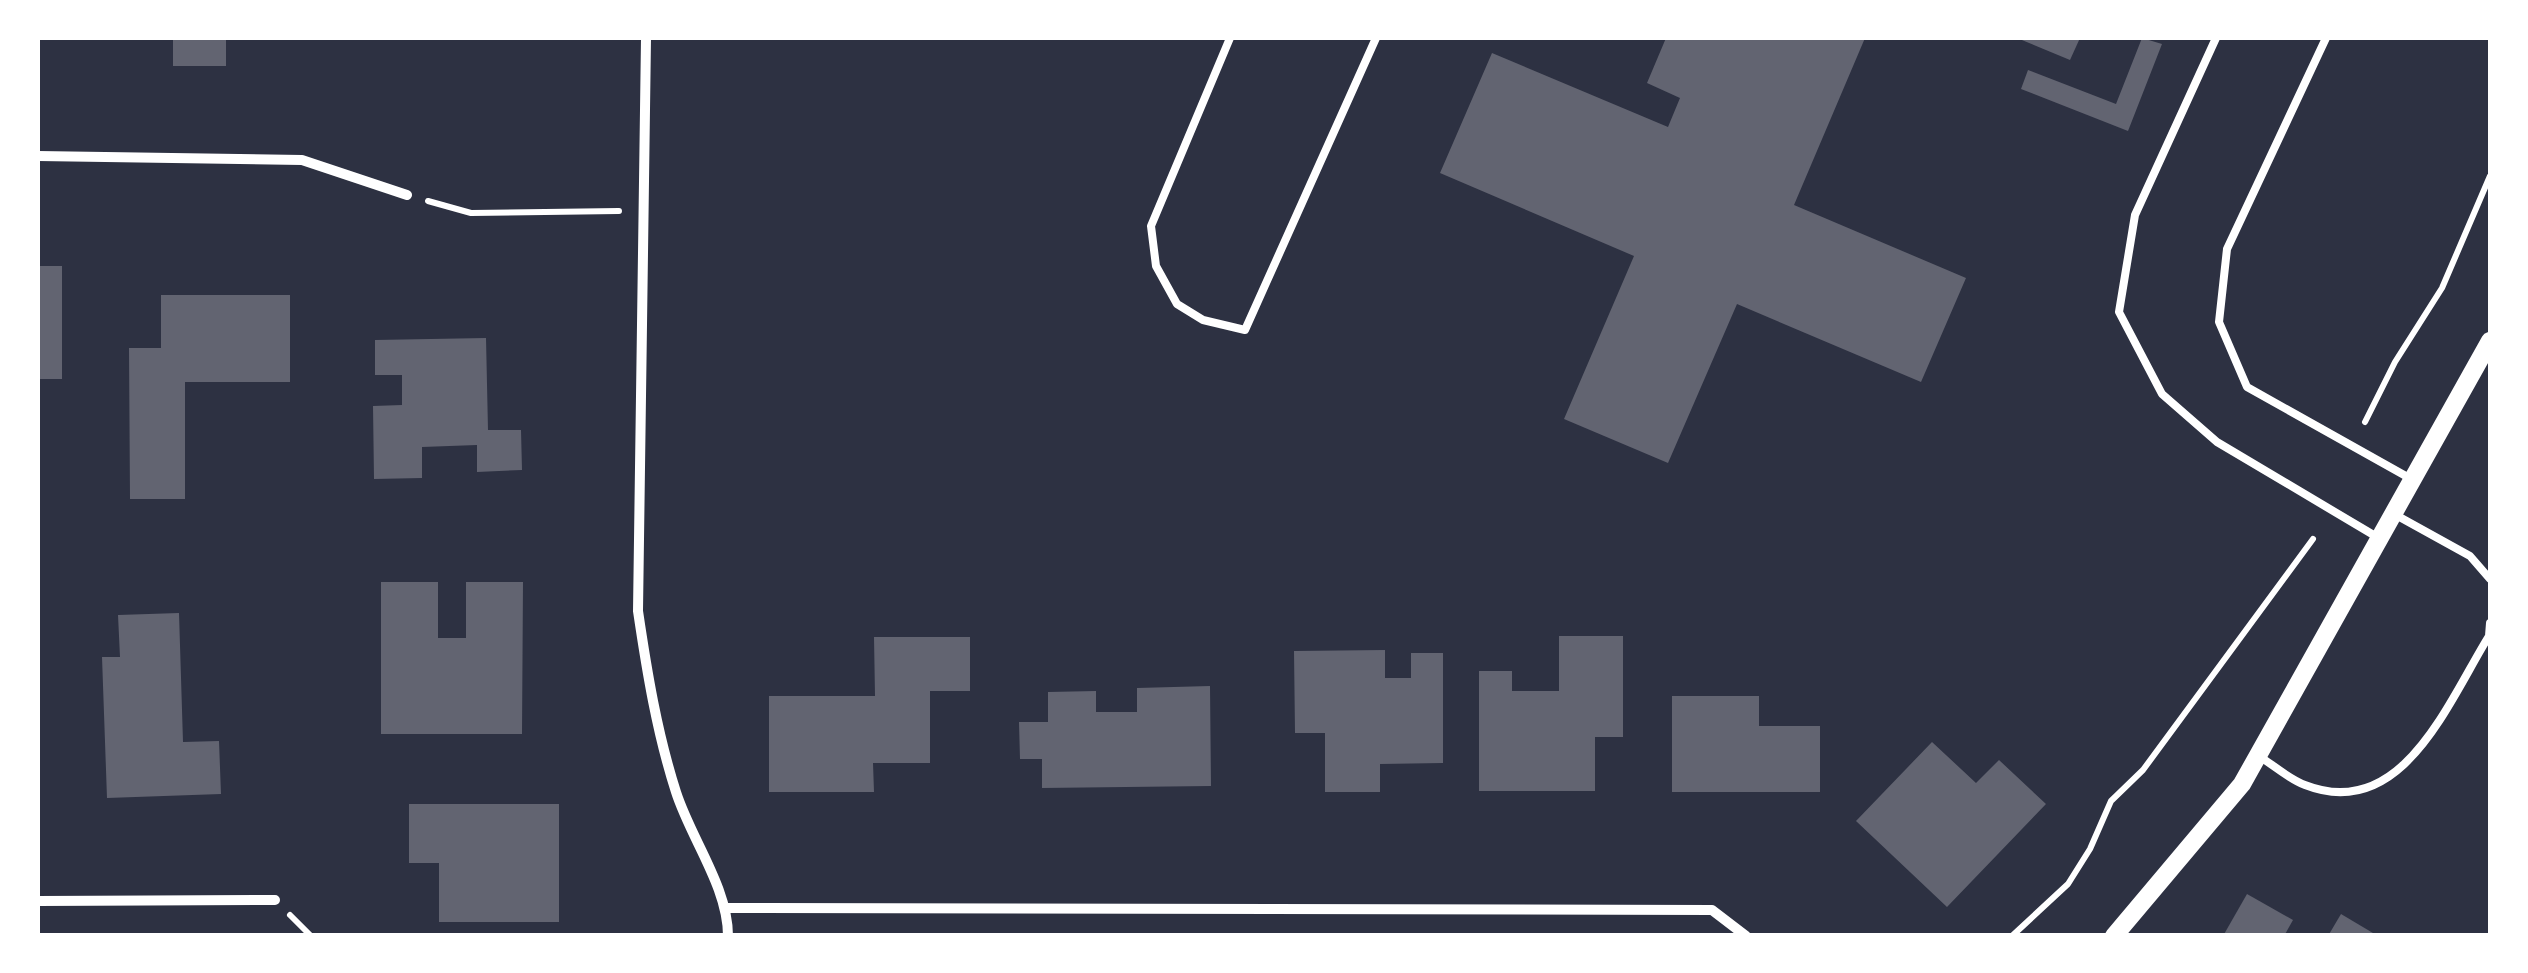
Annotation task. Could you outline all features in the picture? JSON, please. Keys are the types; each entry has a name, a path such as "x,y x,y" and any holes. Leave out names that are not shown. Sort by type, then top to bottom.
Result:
{"street":[{"path":"646,38 638,610 652,703 677,794 712,882 728,908 728,936"},
{"path":"38,156 302,160 408,195"},
{"path":"2114,936 2242,784 2490,341"},
{"path":"38,901 275,900"},
{"path":"728,908 1712,910 1746,936"}],"lane":[{"path":"1230,38 1151,226 1156,266 1178,304 1202,320 1245,330 1376,38"},
{"path":"2216,38 2135,216 2119,312 2162,394 2216,442 2380,538"},
{"path":"2326,38 2227,249 2219,322 2248,387 2412,480"},
{"path":"2394,514 2470,556 2490,579"},
{"path":"2258,756 2304,785 2346,793 2377,788 2421,746 2488,636 2490,623"}],"path":[{"path":"2365,422 2395,362 2442,288 2490,176"},
{"path":"408,195 471,214 645,210"},
{"path":"2012,936 2068,884 2090,849 2111,801 2143,770 2312,539"}],"building":[{"path":"173,38 226,38 226,66 173,66"},
{"path":"1666,38 1865,38 1794,205 1966,278 1921,382 1737,304 1668,463 1564,419 1634,256 1440,173 1492,53 1668,127 1680,98 1647,83"},
{"path":"2017,38 2080,38 2070,60"},
{"path":"2142,38 2162,44 2128,131 2021,89 2028,70 2116,104"},
{"path":"38,266 62,266 62,379 38,379"},
{"path":"161,295 290,295 290,382 185,382 185,499 130,499 129,348 161,348"},
{"path":"486,338 488,430 521,430 522,470 477,472 477,445 422,447 422,478 374,479 373,406 402,405 402,375 375,375 375,340"},
{"path":"381,582 438,582 438,638 466,638 466,582 523,582 522,734 381,734"},
{"path":"179,613 183,742 219,741 221,794 107,798 102,657 120,657 118,615"},
{"path":"1559,636 1623,636 1623,737 1595,737 1595,791 1479,791 1479,671 1512,671 1512,691 1559,691"},
{"path":"874,637 970,637 970,691 930,691 930,763 873,763 874,792 769,792 769,696 875,696"},
{"path":"1385,650 1385,678 1411,678 1411,653 1443,653 1443,763 1380,764 1380,792 1325,792 1325,733 1295,733 1294,651"},
{"path":"1210,686 1211,786 1042,788 1042,759 1020,759 1019,722 1048,722 1048,692 1096,691 1096,712 1137,712 1137,688"},
{"path":"1672,696 1759,696 1759,726 1820,726 1820,792 1672,792"},
{"path":"1932,742 1976,783 1999,760 2046,804 1947,907 1856,821"},
{"path":"409,804 559,804 559,922 439,922 439,863 409,863"},
{"path":"2247,894 2293,920 2284,936 2223,936"},
{"path":"2341,914 2378,936 2328,936"}]}
